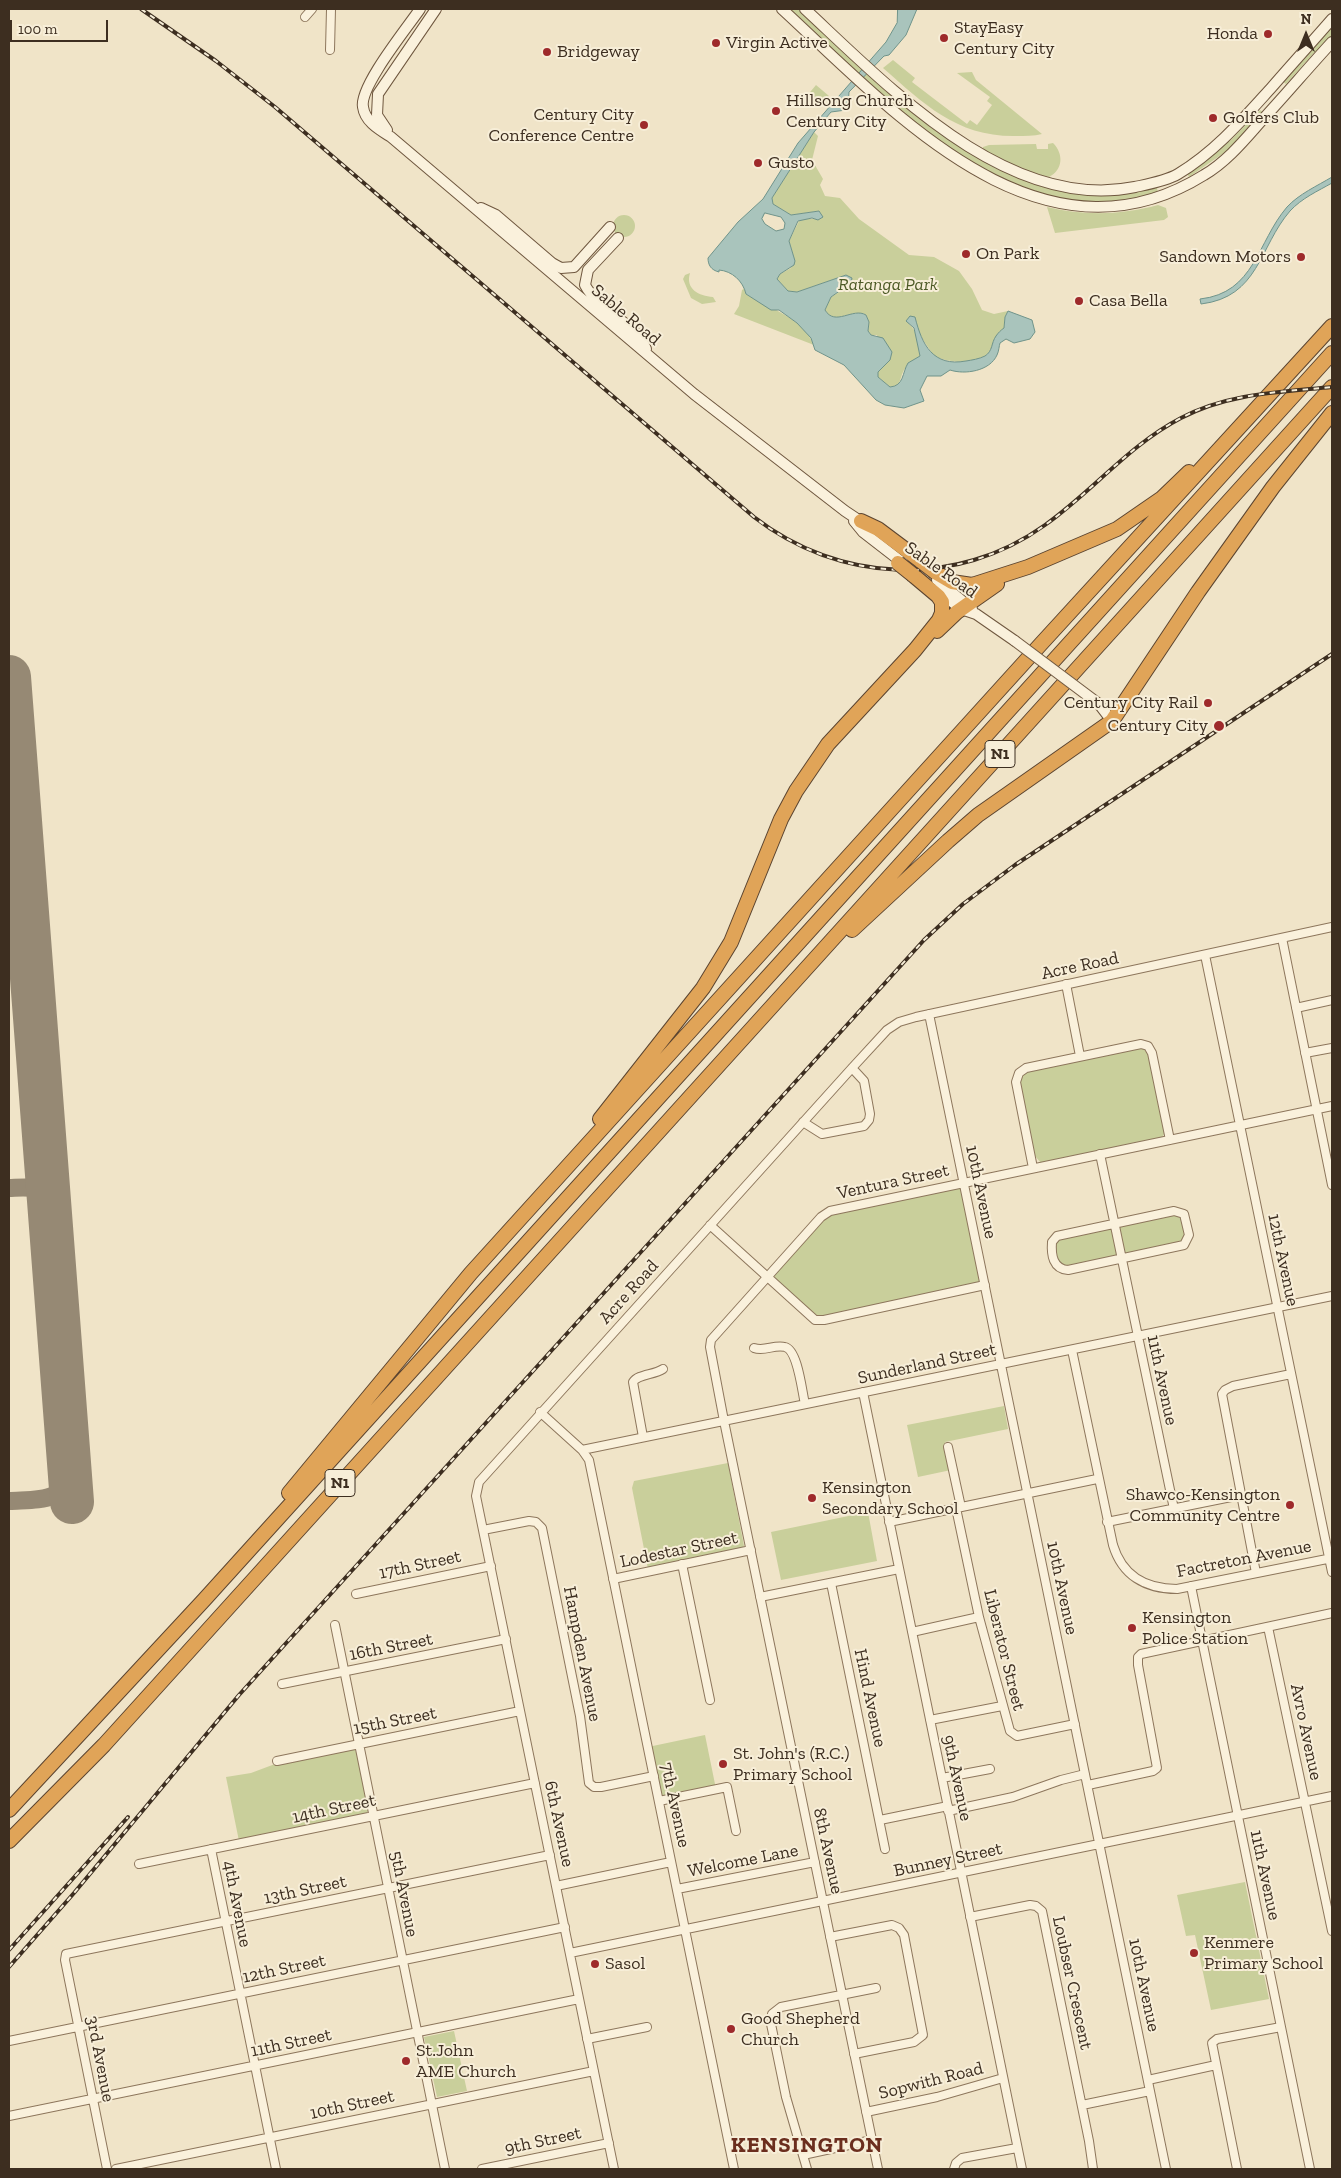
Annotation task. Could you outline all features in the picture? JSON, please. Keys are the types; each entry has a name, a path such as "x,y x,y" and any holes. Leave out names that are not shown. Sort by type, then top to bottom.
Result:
{"highway":[{"path":"204,1600 406,1349 541,1197 1332,326"},
{"name":"N1","path":"9,1810 204,1600 1332,353"},
{"name":"N1","path":"9,1842 104,1745 1332,387"},
{"path":"668,1122 856,926 948,840 1114,716 1256,511 1332,413"},
{"path":"914,567 952,582 972,585 1028,567 1117,529 1162,498 1229,432 1245,421"},
{"path":"541,1197 718,966 731,942 781,819 796,791 828,744 915,650 940,620 942,602 938,596 878,529 861,521"},
{"path":"915,650 968,608 1028,567"}],"main road":[{"name":"Sable Road","path":"420,9 370,81 362,100 365,115 372,123 736,428 845,511 861,521"},
{"name":"Sable Road","path":"391,137 377,116 376,101 385,81 436,9"},
{"path":"782,9 851,73 922,134 964,165 1018,192 1068,205 1095,208 1162,196 1205,175 1229,156 1332,42"},
{"path":"806,9 965,153 964,165"},
{"path":"936,126 993,161 1025,174 1061,185 1107,191 1157,181 1177,174 1214,149 1332,19"},
{"path":"467,201 496,216 560,268 574,267 610,228"},
{"path":"618,238 588,270 586,285 598,301 639,338 648,355"},
{"name":"Sable Road","path":"845,511 863,532 1015,641 1114,716"}],"street":[{"path":"305,17 312,9"},
{"path":"330,50 331,9"},
{"name":"Acre Road","path":"478,1484 540,1412 889,1028 904,1020 929,1014 1332,927"},
{"path":"1282,938 1330,1166 1332,1185"},
{"name":"12th Avenue","path":"1205,955 1277,1308 1331,1558 1332,1572"},
{"path":"1066,984 1080,1056"},
{"path":"1296,1008 1332,1000"},
{"name":"10th Avenue","path":"929,1014 1166,2169"},
{"path":"1033,1168 1016,1082 1017,1076 1026,1068 1080,1056 1141,1044 1148,1046 1152,1053 1170,1140"},
{"path":"1306,1053 1332,1048"},
{"path":"803,1122 822,1134 864,1126 869,1120 870,1114 864,1081 852,1068"},
{"name":"Ventura Street","path":"724,1421 710,1343 713,1337 827,1212 1332,1106"},
{"name":"11th Avenue","path":"1100,1154 1174,1509"},
{"path":"1179,1211 1184,1214 1189,1238 1184,1245 1122,1258 1065,1270 1057,1266 1052,1255 1052,1242 1057,1236 1115,1223 1179,1211"},
{"path":"710,1226 811,1317 819,1320 985,1286"},
{"name":"Sunderland Street","path":"582,1450 1332,1296"},
{"path":"754,1348 760,1350 783,1346 791,1351 796,1359 805,1404"},
{"name":"Factreton Avenue","path":"1072,1350 1097,1479 1116,1555 1122,1565 1135,1579 1161,1588 1191,1586 1331,1558"},
{"path":"643,1437 633,1382 637,1378 656,1374 663,1369"},
{"path":"1256,1573 1222,1394 1233,1386 1291,1374"},
{"name":"9th Avenue","path":"863,1392 1022,2169"},
{"path":"540,1412 582,1450"},
{"name":"8th Avenue","path":"724,1421 878,2169"},
{"name":"Liberator Street","path":"948,1447 979,1617 1010,1731 1017,1736 1075,1724"},
{"name":"7th Avenue","path":"582,1450 589,1460 734,2169"},
{"path":"889,1522 1097,1479"},
{"name":"6th Avenue","path":"478,1484 476,1491 483,1530 614,2169"},
{"path":"1107,1522 1241,1495"},
{"name":"Hampden Avenue","path":"483,1530 529,1521 536,1522 542,1528 580,1716 590,1783 594,1787 601,1787 654,1776"},
{"name":"Lodestar Street","path":"613,1579 751,1550"},
{"path":"682,1564 710,1700"},
{"name":"17th Street","path":"356,1594 491,1566"},
{"path":"760,1597 899,1569"},
{"name":"Hind Avenue","path":"831,1583 885,1849"},
{"name":"11th Avenue","path":"1191,1586 1310,2169"},
{"path":"1088,1785 1155,1770 1157,1760 1138,1665 1138,1657 1143,1653 1332,1613"},
{"path":"912,1632 979,1617"},
{"name":"5th Avenue","path":"334,1626 445,2169"},
{"name":"Avro Avenue","path":"1268,1627 1332,1931"},
{"name":"16th Street","path":"282,1684 506,1639"},
{"path":"930,1720 1002,1706"},
{"name":"15th Street","path":"277,1761 520,1711"},
{"path":"942,1778 990,1768"},
{"path":"880,1820 1013,1797 1060,1780 1085,1774"},
{"name":"14th Street","path":"139,1864 535,1782"},
{"path":"659,1801 727,1787 736,1831"},
{"name":"Bunney Street","path":"570,1952 1332,1796"},
{"name":"4th Avenue","path":"211,1849 276,2169"},
{"name":"13th Street","path":"66,1954 550,1855"},
{"path":"556,1886 671,1862"},
{"name":"Welcome Lane","path":"677,1889 815,1862"},
{"name":"Loubser Crescent","path":"970,1917 1030,1905 1036,1906 1042,1911 1093,2169"},
{"path":"830,1937 892,1925 901,1930 906,1944 923,2035 917,2042 854,2054"},
{"name":"12th Street","path":"9,2041 565,1927"},
{"name":"3rd Avenue","path":"66,1954 65,1960 107,2169"},
{"path":"807,2169 786,2097 771,2018 773,2012 781,2007 876,1988"},
{"name":"11th Street","path":"9,2116 579,1999"},
{"path":"588,2039 647,2027"},
{"path":"1237,2169 1212,2047 1215,2040 1281,2027"},
{"path":"1148,2080 1216,2066"},
{"name":"10th Street","path":"116,2169 594,2071"},
{"name":"Sopwith Road","path":"866,2112 936,2097 1003,2078"},
{"path":"1082,2106 1150,2091"},
{"path":"803,2155 872,2140"},
{"name":"9th Street","path":"482,2169 609,2143"},
{"path":"954,2169 956,2163 962,2158 1018,2148"}],"green space":[{"path":"789,9 798,9 934,129 991,164 1085,194 1123,194 1157,188 1158,193 1128,200 1097,202 1068,199 1038,192 982,169 955,154 921,130 821,41 813,30"},
{"path":"1332,25 1332,38 1313,54 1286,84 1282,81"},
{"path":"893,60 915,78 912,82 967,124 970,120 977,125 992,105 987,101 990,97 957,73 972,72 976,80 1042,134 1033,136 995,135 976,131 959,124 928,106 883,68"},
{"path":"816,85 829,96 818,108 806,97"},
{"path":"1260,110 1264,113 1234,146 1189,177 1187,173 1231,140"},
{"name":"Ratanga Park","path":"814,132 818,136 812,160 823,179 820,185 825,196 840,198 859,219 909,255 934,257 959,271 972,289 982,310 994,314 1008,311 1005,317 1004,328 985,356 963,362 934,356 919,334 916,322 909,324 918,338 920,356 905,368 900,382 890,387 878,377 878,371 883,367 877,335 871,335 868,331 869,322 866,315 856,313 834,317 825,310 831,297 846,288 846,275 797,292 788,291 777,279 780,274 791,268 794,258 789,241 800,219 815,219 819,211 791,215 773,204 772,198"},
{"path":"1053,143 1059,152 1060,162 1057,170 1049,177 1026,171 983,151 983,147 989,145 1036,144 1037,149 1048,149 1048,144"},
{"path":"1158,205 1166,208 1168,217 1164,220 1055,233 1047,207 1075,212 1103,213 1130,211"},
{"path":"624,215 632,218 635,226 632,234 624,237 616,234 613,226 616,218"},
{"path":"690,273 689,279 694,291 713,297 716,302 702,304 691,298 683,279 685,275"},
{"name":"Ratanga Park","path":"745,288 746,294 802,327 814,345 734,314 739,306 742,290"},
{"path":"1144,1048 1149,1054 1165,1132 1162,1138 1041,1163 1035,1156 1019,1081 1023,1072"},
{"path":"954,1188 960,1189 963,1194 980,1276 979,1282 973,1286 815,1317 776,1282 774,1276 776,1271 829,1214"},
{"path":"1174,1212 1184,1214 1187,1241 1065,1270 1052,1255 1057,1236"},
{"path":"1004,1406 1008,1429 945,1442 951,1470 918,1477 907,1425"},
{"path":"728,1463 744,1546 742,1549 648,1569 632,1488 634,1481"},
{"path":"868,1512 877,1561 781,1580 771,1532"},
{"path":"705,1735 716,1789 659,1801 648,1747"},
{"path":"349,1749 355,1750 357,1754 367,1813 239,1841 226,1777 251,1773 275,1764"},
{"path":"1245,1882 1269,1999 1211,2010 1195,1935 1186,1936 1177,1895"},
{"path":"454,2031 467,2091 437,2097 424,2037"}],"water":[{"path":"898,9 917,9 906,35 889,55 884,56 849,92 846,110 831,112 814,132 772,198 773,204 791,215 819,211 823,217 818,220 812,218 798,221 789,241 795,261 794,265 780,274 777,279 788,291 797,292 846,275 852,278 851,283 831,297 825,310 834,317 856,313 866,315 869,322 868,331 871,335 883,338 892,352 890,360 878,372 878,377 890,387 900,382 908,363 920,356 914,328 906,321 910,316 915,317 921,337 931,352 945,361 966,361 988,354 996,336 1004,328 1005,317 1008,311 1032,320 1035,332 1030,339 1014,343 1006,339 1000,343 994,360 983,368 970,372 950,370 941,376 927,376 920,390 924,401 904,408 885,405 876,400 844,365 815,350 811,338 797,323 779,310 771,310 746,294 742,285 728,272 719,270 719,272 712,269 708,258 738,222 763,199 798,143 886,42 897,23","holes":["765,213 781,217 785,223 784,229 776,231 765,224 762,219"]},
{"path":"1332,177 1332,183 1305,199 1290,211 1256,268 1235,292 1220,299 1201,304 1200,299 1218,295 1233,287 1253,264 1287,207 1303,194"}],"taxiway":[{"path":"9,721 11,707"},
{"path":"9,738 15,756"},
{"path":"28,1187 41,1180 45,1173 46,1164"},
{"path":"9,1188 25,1187 37,1189 45,1197 50,1213"},
{"path":"9,1501 40,1499 57,1493 63,1488 69,1467"}],"runway":[{"path":"9,677 72,1502"}],"railway":[{"path":"141,9 216,61 275,107 754,517 787,539 823,555 860,565 898,570 936,568 974,560 1010,546 1045,525 1145,441 1181,418 1217,403 1255,395 1332,387"},
{"path":"9,1967 74,1893 239,1695 924,940 963,904 1015,865 1332,654"},
{"path":"9,1950 128,1817"}],"place":[{"name":"Honda","path":"1268,34"},
{"name":"StayEasy Century City","path":"944,38"},
{"name":"Virgin Active","path":"716,43"},
{"name":"Bridgeway","path":"547,52"},
{"name":"Hillsong Church Century City","path":"776,111"},
{"name":"Golfers Club","path":"1213,118"},
{"name":"Century City Conference Centre","path":"644,125"},
{"name":"Gusto","path":"758,163"},
{"name":"On Park","path":"966,254"},
{"name":"Sandown Motors","path":"1301,257"},
{"name":"Casa Bella","path":"1079,301"},
{"name":"Century City Rail","path":"1208,703"},
{"name":"Century City","path":"1219,726"},
{"name":"Kensington Secondary School","path":"812,1498"},
{"name":"Shawco-Kensington Community Centre","path":"1290,1505"},
{"name":"Kensington Police Station","path":"1132,1628"},
{"name":"St. John's (R.C.) Primary School","path":"723,1764"},
{"name":"Kenmere Primary School","path":"1194,1953"},
{"name":"Sasol","path":"595,1964"},
{"name":"Good Shepherd Church","path":"731,2029"},
{"name":"St.John AME Church","path":"406,2061"}],"district":[{"name":"KENSINGTON","path":"807,2146"}]}
